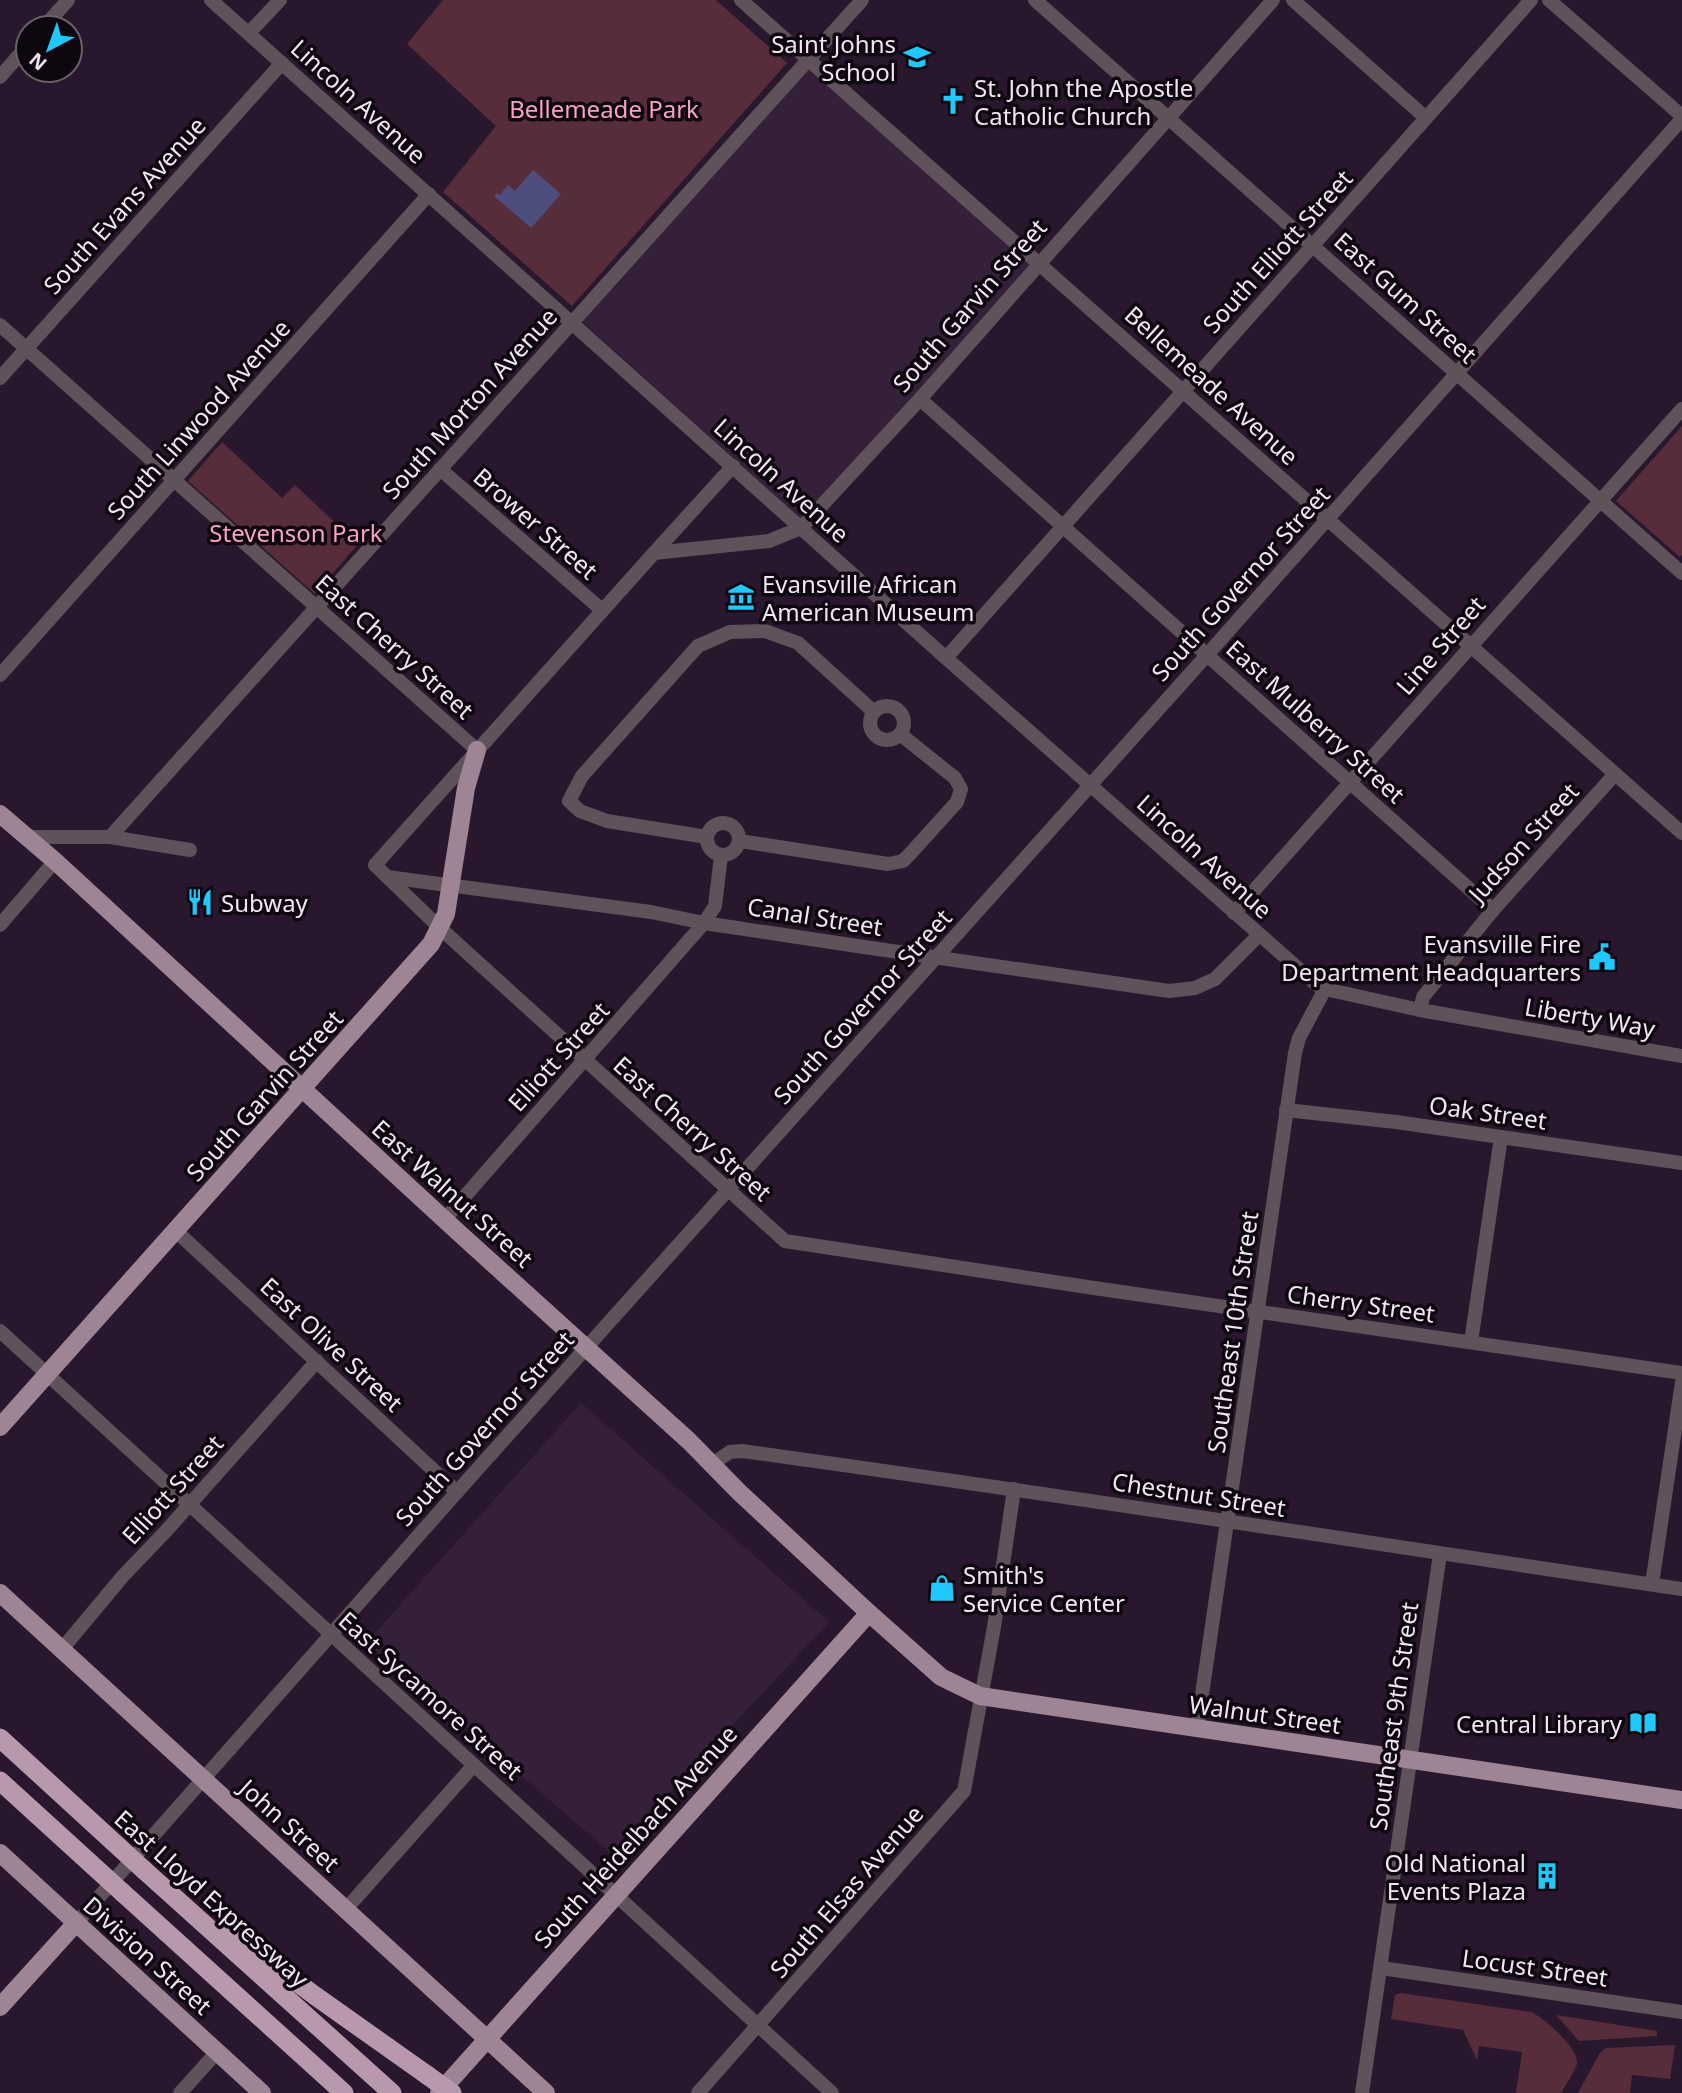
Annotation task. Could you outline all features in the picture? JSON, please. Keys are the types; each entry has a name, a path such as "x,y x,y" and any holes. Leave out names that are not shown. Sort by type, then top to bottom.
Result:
{"highway":[{"name":"East Lloyd Expressway","path":"0,1738 392,2093"},
{"path":"0,1781 344,2093"},
{"path":"161,1885 208,1916 452,2093"}],"main road":[{"name":"South Garvin Street","path":"0,1427 431,944 446,914 466,788 477,750"},
{"name":"East Walnut Street","path":"0,814 55,861 587,1347 869,1613"},
{"name":"John Street","path":"0,1593 546,2093"},
{"name":"Walnut Street","path":"869,1613 941,1677 980,1696 1682,1800"},
{"name":"South Heidelbach Avenue","path":"439,2093 869,1613"},
{"name":"Division Street","path":"0,1853 262,2093"},
{"path":"0,2007 76,1923"}],"street":[{"path":"56,14 68,0"},
{"name":"Lincoln Avenue","path":"211,0 946,658 1259,935 1325,989"},
{"path":"249,33 280,0"},
{"name":"Bellemeade Avenue","path":"741,0 1682,833"},
{"name":"South Morton Avenue","path":"110,837 862,0"},
{"name":"East Gum Street","path":"1035,0 1682,573"},
{"name":"South Garvin Street","path":"654,553 769,541 801,528 920,399 1273,0"},
{"path":"1293,0 1426,118"},
{"name":"South Elliott Street","path":"946,658 1531,0"},
{"path":"1549,0 1682,118"},
{"path":"0,77 14,61"},
{"name":"South Evans Avenue","path":"0,378 282,63"},
{"name":"South Governor Street","path":"76,1923 1089,784 1208,655 1682,118"},
{"name":"South Linwood Avenue","path":"0,675 429,194"},
{"name":"East Cherry Street","path":"0,325 477,750"},
{"name":"East Mulberry Street","path":"920,399 1493,910"},
{"name":"Line Street","path":"1234,913 1682,409"},
{"name":"South Garvin Street","path":"387,877 375,865 733,466"},
{"name":"Brower Street","path":"440,469 602,610"},
{"path":"707,837 607,821 580,811 569,801 582,776 698,646 713,637 738,631 765,631 782,635 798,643 874,712"},
{"path":"886,706 898,710 904,722 900,734 888,740 876,736 870,724 874,712 886,706"},
{"path":"740,841 888,864 903,861 957,802 961,789 955,778 900,734"},
{"name":"Judson Street","path":"1420,1010 1423,997 1493,910 1615,774"},
{"path":"726,822 737,829 740,841 733,852 721,856 710,849 707,837 713,826 726,822"},
{"path":"26,837 110,837 190,850"},
{"name":"Elliott Street","path":"445,1219 704,923 715,906 721,856"},
{"path":"0,925 55,861"},
{"name":"East Cherry Street","path":"387,877 785,1241 1033,1279"},
{"name":"Canal Street","path":"387,877 651,912 704,923 1169,991 1195,988 1214,979 1259,935"},
{"name":"Liberty Way","path":"1325,989 1420,1010 1682,1056"},
{"name":"Southeast 10th Street","path":"1197,1729 1295,1053 1299,1038 1325,989"},
{"name":"Oak Street","path":"1286,1110 1682,1163"},
{"path":"1471,1342 1500,1137"},
{"name":"East Olive Street","path":"176,1231 457,1492"},
{"name":"Cherry Street","path":"1033,1279 1682,1373"},
{"name":"East Sycamore Street","path":"0,1331 832,2093"},
{"name":"Elliott Street","path":"62,1649 123,1576 317,1361"},
{"path":"1652,1584 1682,1382"},
{"name":"Chestnut Street","path":"712,1464 730,1452 742,1451 1682,1589"},
{"name":"South Elsas Avenue","path":"698,2093 964,1791 994,1627 1014,1489"},
{"name":"Southeast 9th Street","path":"1362,2093 1440,1553"},
{"path":"346,1909 474,1765"},
{"name":"Locust Street","path":"1381,1968 1682,2012"},
{"path":"180,2093 218,2051"}],"shaded area":[{"path":"807,64 1034,263 804,522 582,321"},
{"path":"581,1403 829,1622 612,1854 367,1642"}],"green space":[{"name":"Bellemeade Park","path":"443,0 716,0 787,63 572,306 443,192 496,126 407,44"},
{"path":"1682,426 1682,555 1680,557 1616,501"},
{"name":"Stevenson Park","path":"222,442 282,498 295,485 358,544 315,594 188,481"},
{"path":"1400,1993 1531,2012 1544,2020 1567,2042 1576,2058 1576,2067 1561,2093 1516,2093 1522,2052 1479,2046 1477,2060 1463,2030 1391,2019 1395,1995"},
{"path":"1556,2015 1657,2031 1657,2036 1579,2041"},
{"path":"1675,2045 1670,2079 1632,2075 1630,2093 1578,2093 1600,2053 1606,2048"}],"water":[{"path":"533,170 561,194 531,228 494,196 497,193 500,195 508,185 515,191"}],"place":[{"name":"Saint Johns School","path":"917,57"},
{"name":"St. John the Apostle Catholic Church","path":"953,101"},
{"name":"Evansville African American Museum","path":"741,597"},
{"name":"Subway","path":"200,902"},
{"name":"Evansville Fire Department Headquarters","path":"1602,957"},
{"name":"Smith's Service Center","path":"942,1588"},
{"name":"Central Library","path":"1643,1723"},
{"name":"Old National Events Plaza","path":"1547,1876"}]}
